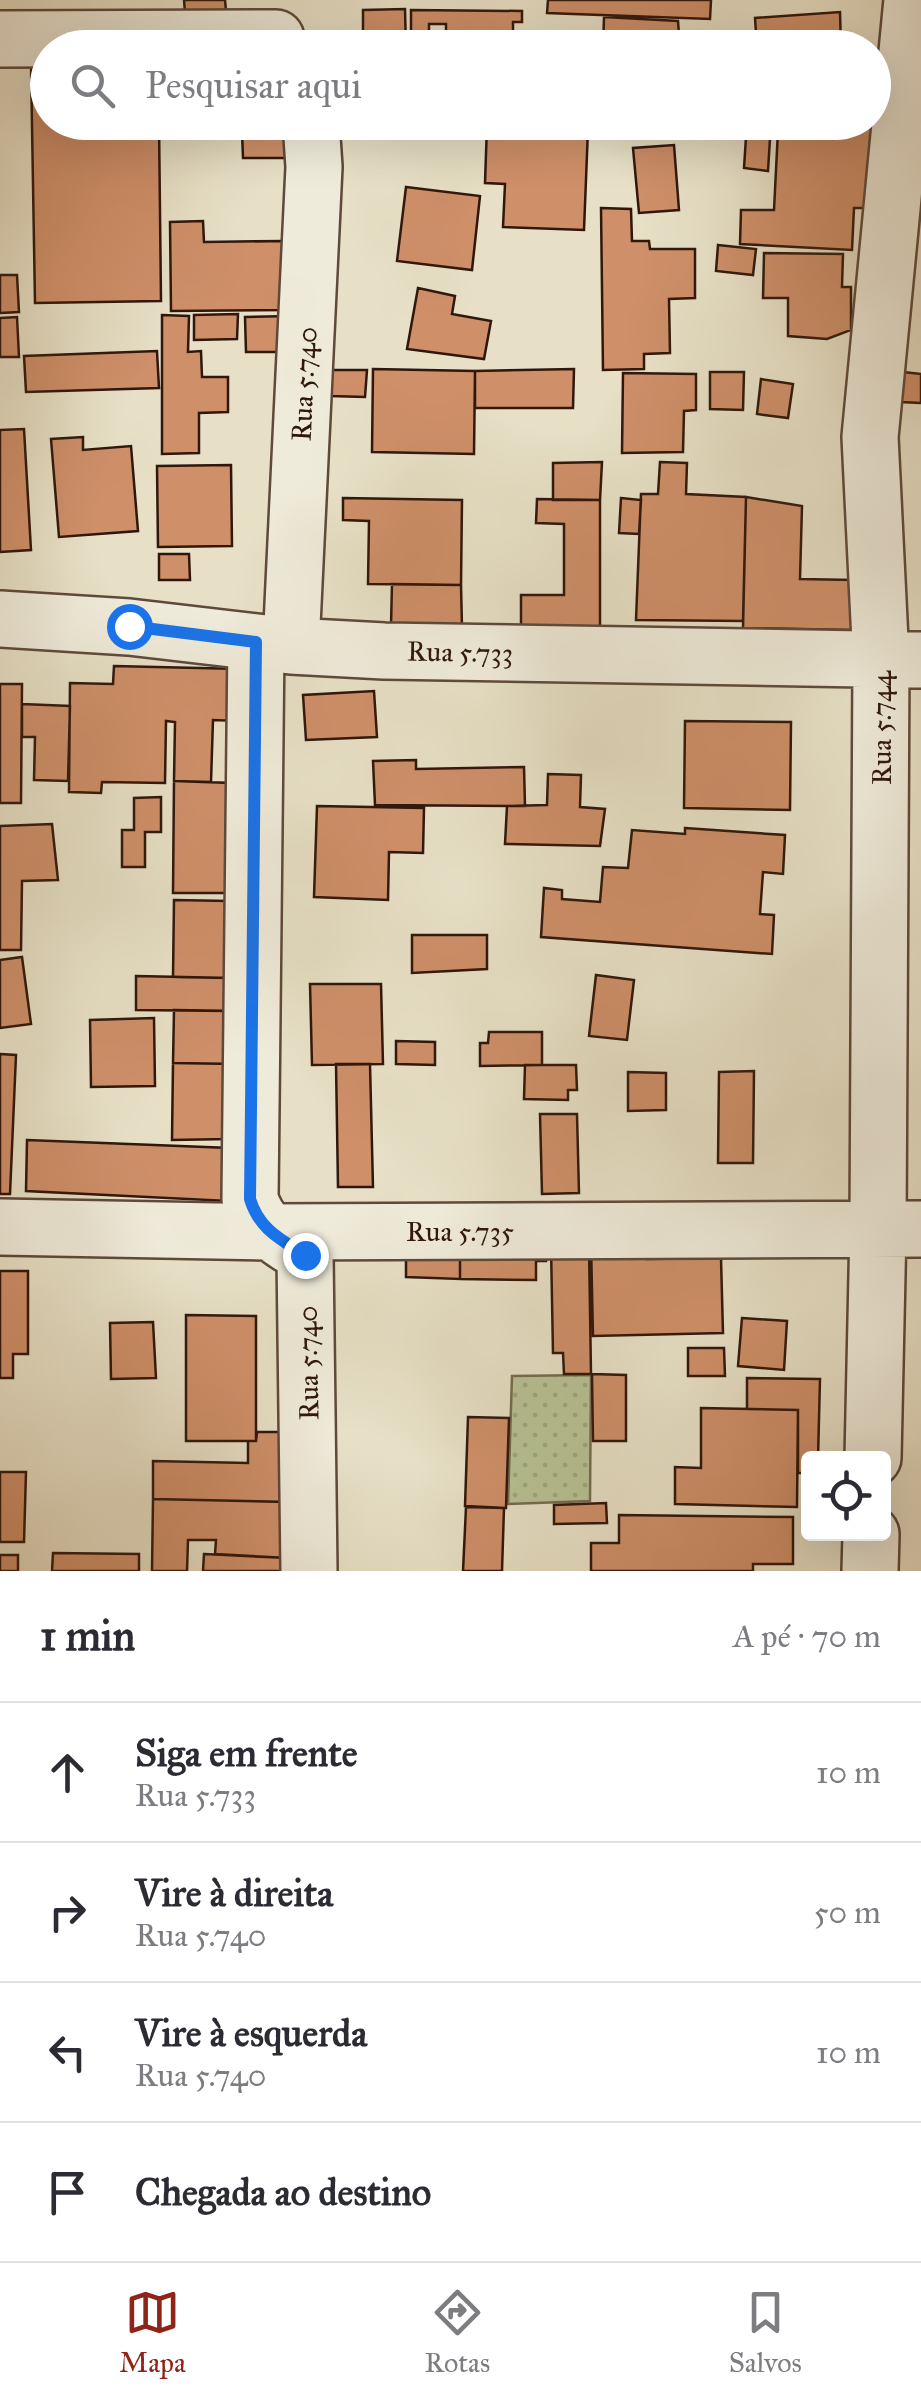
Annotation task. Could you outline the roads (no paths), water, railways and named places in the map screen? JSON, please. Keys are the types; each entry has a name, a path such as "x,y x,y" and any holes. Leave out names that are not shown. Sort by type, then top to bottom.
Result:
{"street":[{"name":"Rua 5.744","path":"874,1451 900,1228 901,661 870,437 912,0"},
{"path":"228,30 279,28"},
{"path":"0,39 30,38"},
{"name":"Rua 5.740","path":"309,1571 305,1255 269,1232 256,1218 250,1199 274,644 314,166 313,140"},
{"name":"Rua 5.733","path":"0,620 129,626 274,644 384,652 901,661"},
{"name":"Rua 5.735","path":"0,1227 269,1232 900,1228"},
{"path":"870,1571 871,1541"}]}
